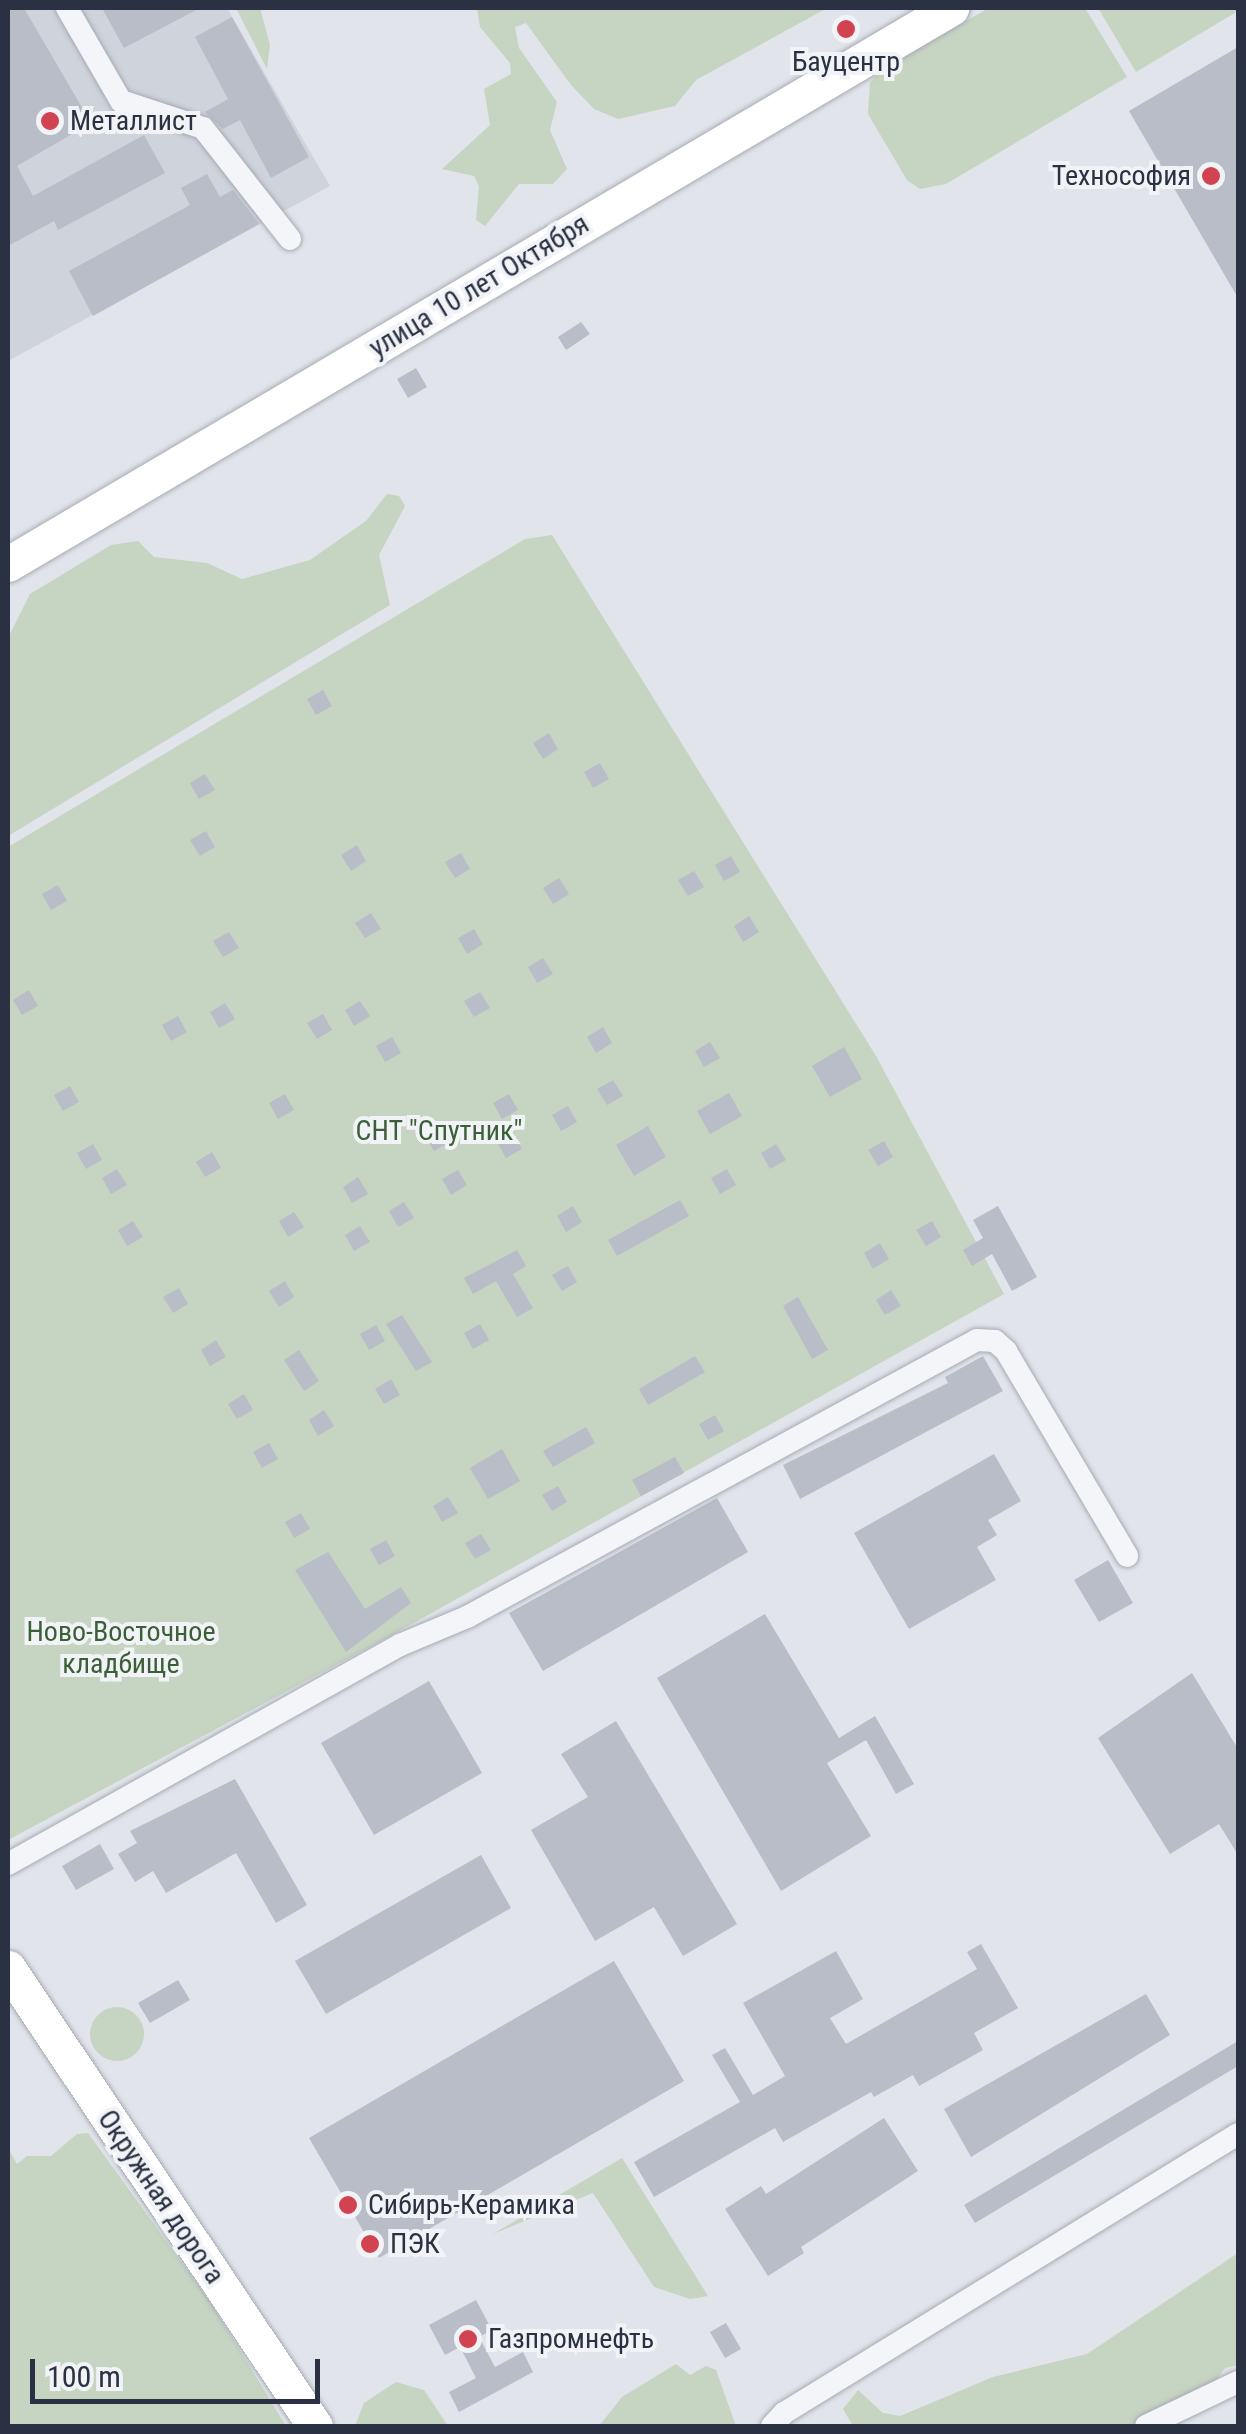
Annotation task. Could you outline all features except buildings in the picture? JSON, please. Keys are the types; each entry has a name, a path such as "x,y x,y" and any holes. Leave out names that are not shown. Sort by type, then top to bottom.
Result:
{"main road":[{"name":"улица 10 лет Октября","path":"8,564 951,8"},
{"name":"Окружная дорога","path":"8,1968 315,2426"}],"street":[{"path":"67,8 122,101 203,128 290,239"},
{"path":"8,1864 400,1645 467,1616 977,1340 995,1341 1006,1351 1127,1556"},
{"path":"772,2426 784,2412 1238,2134"},
{"path":"1146,2426 1236,2391"}],"shaded area":[{"path":"8,8 227,8 330,186 8,361"}],"green space":[{"path":"236,8 260,8 270,45 267,69"},
{"path":"477,8 827,8 696,80 675,106 618,119 594,109 571,85 526,23 515,27 519,48 557,102 550,130 567,169 553,184 519,184 485,226 476,220 479,186 474,176 442,169 490,125 484,89 511,74 510,63 480,27"},
{"path":"989,8 1085,8 1127,77 946,184 920,189 907,180 868,114 870,83 883,68"},
{"path":"1098,8 1238,8 1238,11 1136,72"},
{"path":"387,494 399,496 405,506 379,555 390,605 8,836 8,638 30,594 111,545 138,541 154,557 207,563 242,579 310,560 366,521"},
{"name":"СНТ \"Спутник\"","path":"552,535 876,1056 1004,1294 394,1634 8,1840 8,847 525,539"},
{"path":"117,2007 136,2015 144,2034 136,2053 117,2061 98,2053 90,2034 98,2015"},
{"path":"88,2133 211,2303 286,2426 8,2426 8,2148 17,2164 27,2156 51,2156 77,2134"},
{"path":"622,2158 708,2296 690,2299 654,2287 593,2193 493,2234"},
{"path":"1238,2253 1238,2365 1225,2368 1207,2394 1145,2426 853,2426 843,2409 858,2390 883,2413 900,2416 993,2377 1087,2354"},
{"path":"676,2364 690,2375 706,2366 716,2370 736,2426 599,2426 622,2397"},
{"path":"396,2382 424,2390 448,2426 355,2426 364,2403"}],"place":[{"name":"Бауцентр","path":"846,29"},
{"name":"Металлист","path":"50,121"},
{"name":"Технософия","path":"1211,176"},
{"name":"Сибирь-Керамика","path":"348,2205"},
{"name":"ПЭК","path":"370,2244"},
{"name":"Газпромнефть","path":"468,2339"}],"park label":[{"name":"Ново-Восточное кладбище","path":"121,1648"}]}
